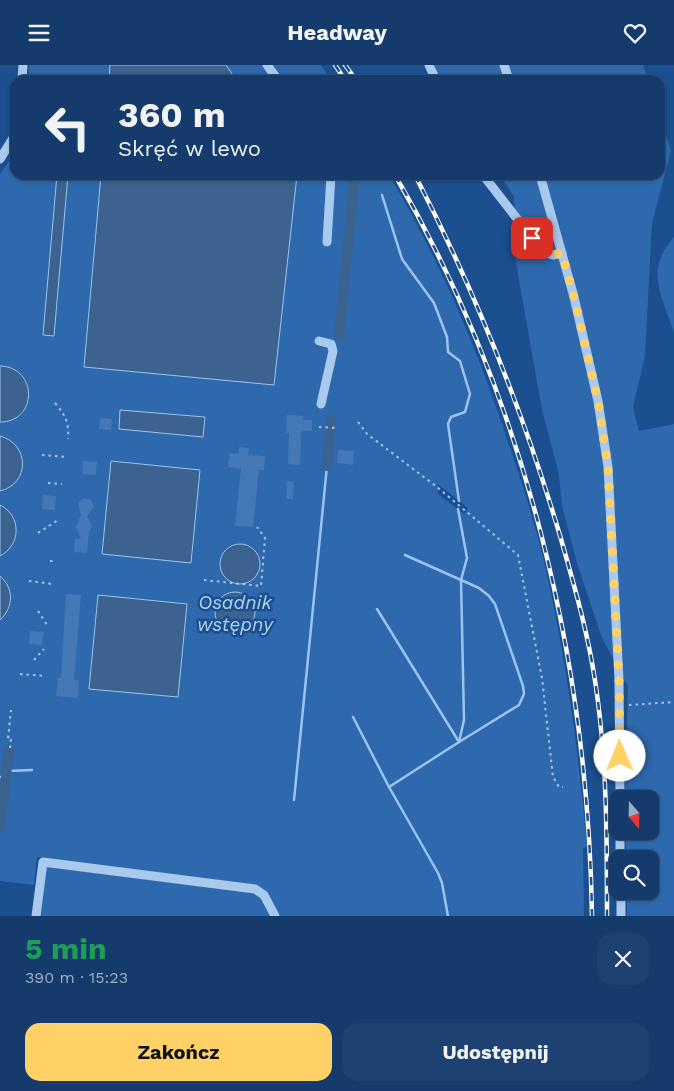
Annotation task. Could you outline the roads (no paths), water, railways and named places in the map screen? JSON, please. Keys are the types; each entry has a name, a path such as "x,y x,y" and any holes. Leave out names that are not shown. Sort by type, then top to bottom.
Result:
{"street":[{"path":"0,159 10,143"},
{"path":"327,242 331,180"},
{"path":"486,180 543,252 553,255 562,253"},
{"path":"541,180 574,297 598,401 608,467 619,706 620,790"},
{"path":"319,341 331,344 333,351 321,404"},
{"path":"36,916 43,860 256,889 264,895 275,916"},
{"path":"621,900 621,916"}],"water":[{"path":"110,65 226,65 233,75 109,75"},
{"path":"57,180 68,180 54,336 43,335"},
{"path":"101,180 296,180 274,385 84,367"},
{"path":"0,366 12,369 21,375 27,384 28,394 27,405 21,413 12,420 0,422"},
{"path":"120,410 205,417 203,437 119,429"},
{"path":"0,436 10,440 17,447 21,455 22,464 21,473 17,481 10,487 0,491"},
{"path":"111,461 200,470 191,563 102,554"},
{"path":"0,505 12,516 16,531 12,545 0,556"},
{"name":"Osadnik wstępny","path":"244,544 251,547 257,553 260,564 259,572 251,581 244,584 236,584 229,581 221,572 220,560 223,553 232,545"},
{"path":"0,576 8,586 10,604 5,615 0,620"},
{"name":"Osadnik wstępny","path":"239,592 246,595 252,601 255,612 254,620 246,629 239,632 231,632 224,629 216,620 215,608 218,601 227,593"},
{"path":"98,595 187,604 178,697 89,689"}],"waterway":[{"path":"339,335 354,180"},
{"path":"382,195 402,259 434,303 447,337 448,352 460,361 470,394 465,412 451,417 448,424 459,501"},
{"path":"327,466 331,419"},
{"path":"294,800 327,466"},
{"path":"448,916 442,883 438,873 389,787 459,742 464,720 461,580 467,558 458,509"},
{"path":"377,609 459,742 519,705 524,694 523,686 495,604 489,596 479,588 405,555"},
{"path":"353,717 389,787"},
{"path":"0,827 9,751"},
{"path":"7,771 32,770"},
{"path":"0,777 5,778"}],"railway":[{"path":"335,65 342,75"},
{"path":"345,65 352,75"},
{"path":"398,180 441,260 480,349 513,440 541,533 562,627 578,723 588,820 592,916"},
{"path":"418,180 478,308 514,399 547,492 586,631 600,715 604,772 607,916"}]}
